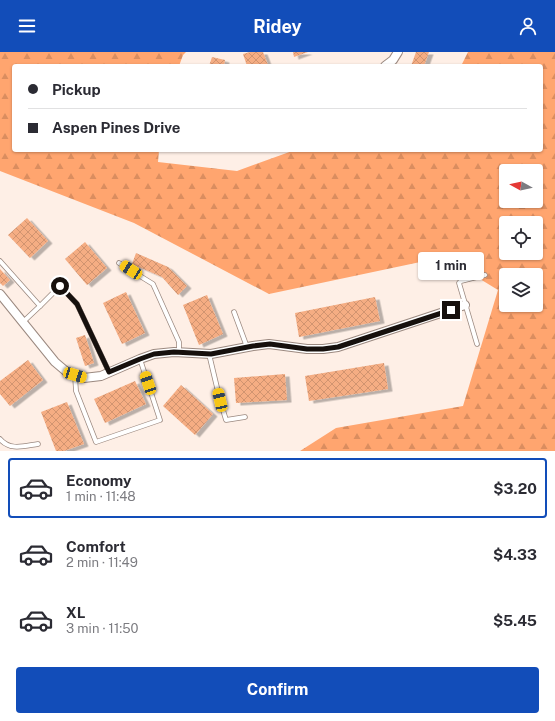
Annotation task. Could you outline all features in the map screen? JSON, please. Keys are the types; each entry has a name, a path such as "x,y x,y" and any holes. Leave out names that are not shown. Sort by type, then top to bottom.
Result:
{"street":[{"path":"388,64 393,60 398,52"},
{"path":"0,294 55,362 68,373 84,378 101,376 154,354 209,354 270,344 307,349 338,347 465,305"}],"lane":[{"path":"0,261 40,306"},
{"path":"120,263 153,284 179,342 179,353"},
{"path":"477,344 459,283 461,281 485,275"},
{"path":"23,322 60,286 77,304 109,372"},
{"path":"234,312 247,347"},
{"path":"209,354 226,420 245,417"},
{"path":"75,375 76,392 96,442 160,420 140,359"},
{"path":"0,439 12,447 38,444"}],"green space":[{"path":"0,52 186,52 183,55 180,64 12,64 12,152 159,152 158,162 237,171 289,152 543,152 543,64 462,64 468,52 555,52 555,451 300,451 336,428 463,406 498,290 444,257 269,294 134,223 0,171"}],"building":[{"path":"250,52 263,52 268,64 246,64 243,54"},
{"path":"293,52 308,52 294,57"},
{"path":"416,52 429,52 425,64 412,64"},
{"path":"212,57 225,60 224,64 210,64"},
{"path":"27,218 48,241 30,258 8,235"},
{"path":"85,242 107,268 87,285 65,259"},
{"path":"136,253 168,267 187,286 178,295 162,277 132,264"},
{"path":"0,269 10,280 3,286 0,283"},
{"path":"126,292 145,333 122,344 103,303"},
{"path":"207,295 223,334 199,345 183,305"},
{"path":"375,297 380,321 299,337 295,313"},
{"path":"85,335 94,363 85,366 76,338"},
{"path":"28,360 43,380 10,406 0,394 0,381"},
{"path":"384,363 388,389 309,401 305,376"},
{"path":"285,374 287,400 236,403 234,378"},
{"path":"135,381 146,404 105,423 94,399"},
{"path":"181,385 213,414 195,435 163,406"},
{"path":"67,402 84,444 64,451 56,451 41,412"}],"route":[{"path":"60,286 77,304 109,372 154,354 174,352 211,354 270,344 307,349 338,347 451,310"}]}
